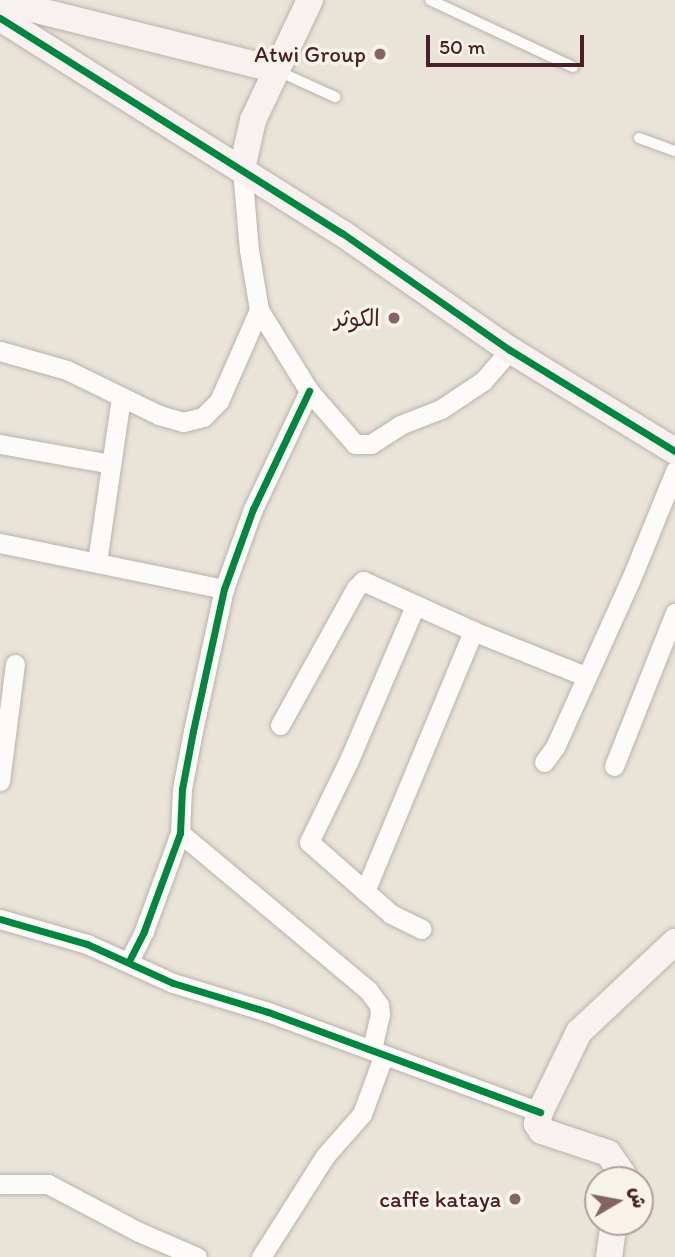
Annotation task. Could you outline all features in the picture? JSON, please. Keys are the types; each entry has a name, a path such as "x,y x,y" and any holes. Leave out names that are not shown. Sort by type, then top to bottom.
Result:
{"street":[{"path":"310,0 253,120 242,169 247,238 259,310 309,391 339,429 355,444 371,444 400,425 452,402 483,381 510,350"},
{"path":"0,1 277,70"},
{"path":"0,18 342,233 510,350 675,451"},
{"path":"0,351 67,370 173,422 203,417 219,401 259,310"},
{"path":"129,961 144,931 180,832 183,789 193,731 224,589 253,509 309,391"},
{"path":"97,562 121,397"},
{"path":"0,444 111,464"},
{"path":"544,762 555,747 631,579 675,471"},
{"path":"0,543 224,589"},
{"path":"280,725 363,581 473,631 585,676"},
{"path":"415,606 348,762 309,842 391,914 422,929"},
{"path":"614,766 675,613"},
{"path":"365,891 473,631"},
{"path":"0,781 4,727 15,664"},
{"path":"180,832 368,990 379,1005 378,1054 362,1114 325,1156 261,1257"},
{"path":"0,919 87,944 173,983 540,1111"},
{"path":"618,1166 608,1153 542,1131 537,1124 540,1111 579,1032 675,943"},
{"path":"0,1184 48,1184 139,1233 197,1257"},
{"path":"608,1257 612,1236"}],"lane":[{"path":"430,0 573,67"},
{"path":"277,70 335,97"},
{"path":"639,138 675,151"}],"cycle path":[{"path":"0,18 342,233 510,350 675,451"},
{"path":"129,961 144,931 180,833 182,789 224,589 253,509 309,391"},
{"path":"0,919 87,944 173,983 268,1012 540,1112"}],"place":[{"name":"Atwi Group","path":"380,54"},
{"name":"الكوثر","path":"394,318"},
{"name":"caffe kataya","path":"515,1199"}]}
